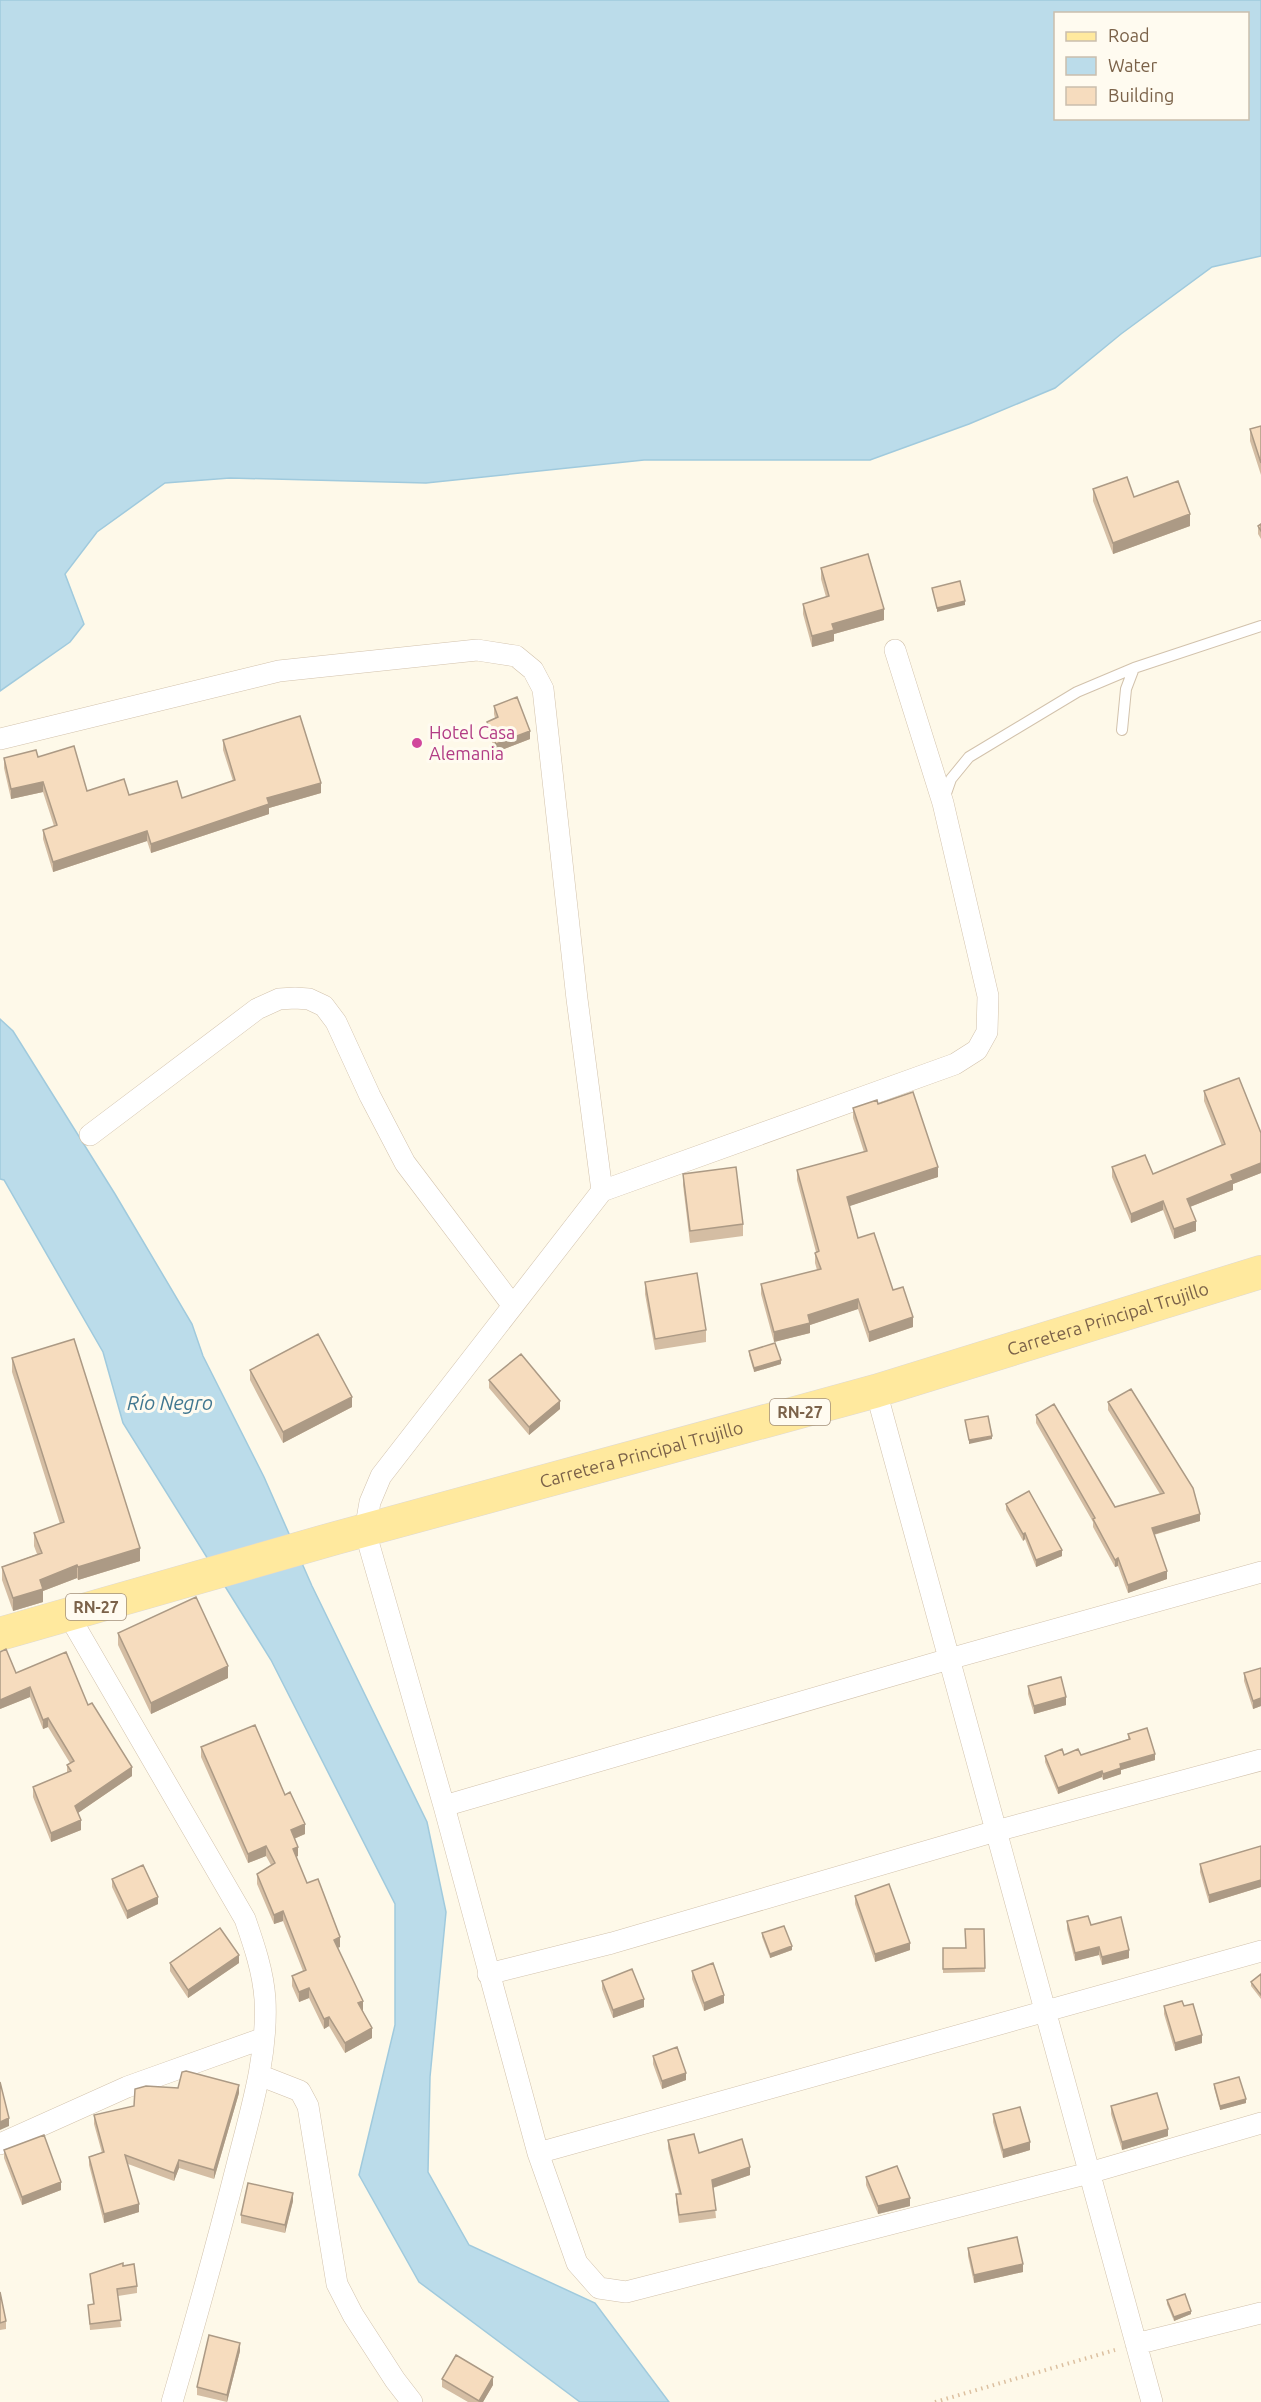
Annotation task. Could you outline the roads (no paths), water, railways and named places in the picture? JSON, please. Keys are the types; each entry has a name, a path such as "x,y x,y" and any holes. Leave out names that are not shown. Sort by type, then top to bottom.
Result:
{"main road":[{"name":"Carretera Principal Trujillo","path":"68,1614 876,1391 1261,1272"},
{"name":"RN-27","path":"0,1634 68,1614"}],"street":[{"path":"0,739 279,671 477,650 516,656 532,670 543,689 577,999 602,1191"},
{"path":"895,650 943,803 988,996 987,1032 977,1050 955,1064 602,1191 381,1476 370,1502 350,1535 444,1806 538,2153 577,2263 599,2288 626,2292 1089,2173 1261,2123"},
{"path":"90,1135 256,1010 279,999 309,999 324,1006 336,1023 405,1163 513,1306"},
{"path":"876,1391 1152,2402"},
{"path":"444,1806 949,1659 1261,1572"},
{"path":"68,1614 245,1919 258,1958 265,1998 260,2075 210,2274 172,2402"},
{"path":"488,1974 612,1943 996,1831 1261,1760"},
{"path":"538,2153 1261,1951"},
{"path":"0,2144 128,2087 264,2038"},
{"path":"260,2075 300,2091 308,2106 337,2284 359,2324 412,2402"},
{"path":"1136,2344 1261,2313"}],"lane":[{"path":"943,803 951,778 969,758 1077,692 1134,668 1261,626"},
{"path":"1122,730 1126,689 1134,668"}],"water":[{"path":"0,0 1261,0 1261,256 1212,267 1121,334 1055,388 969,424 870,460 644,460 426,483 230,478 165,483 97,532 65,574 84,624 70,642 0,691"},
{"name":"Río Negro","path":"0,1019 13,1031 115,1194 192,1324 203,1356 264,1477 312,1586 427,1822 446,1912 430,2077 428,2172 469,2245 595,2303 669,2402 580,2402 419,2282 359,2175 395,2025 395,1904 271,1660 123,1423 103,1352 4,1180 0,1179"}],"place":[{"name":"Hotel Casa Alemania","path":"417,743"}]}
